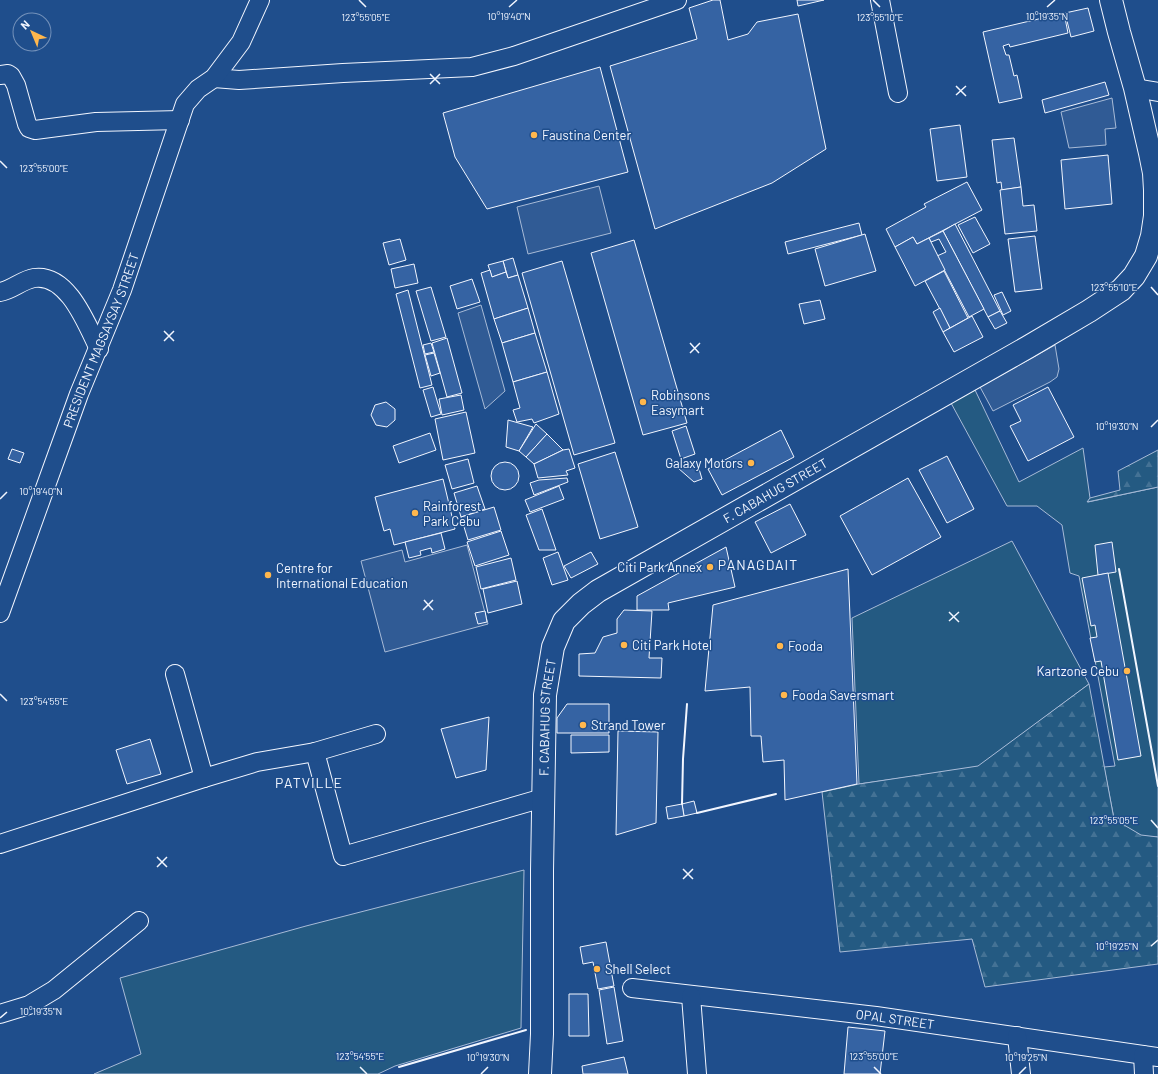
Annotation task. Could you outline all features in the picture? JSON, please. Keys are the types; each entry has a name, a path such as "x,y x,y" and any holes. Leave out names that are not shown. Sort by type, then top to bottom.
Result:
{"main road":[{"name":"F. CABAHUG STREET","path":"540,1074 542,1034 543,798 546,695 553,647 564,621 598,590 816,466 976,378 1090,311 1121,290 1134,276 1146,256 1152,236 1155,216 1154,173 1148,140 1111,0"}],"street":[{"name":"PRESIDENT MAGSAYSAY STREET","path":"0,613 79,394 99,349 122,290 185,104 198,90 214,78 241,42 260,0"},
{"path":"214,78 239,80 472,67 514,56 677,0"},
{"path":"880,0 898,93"},
{"path":"0,75 8,74 13,79 27,124 29,128 35,130 96,122 180,120"},
{"path":"1135,88 1158,92"},
{"path":"0,292 33,278 45,278 54,282 66,290 83,316 99,349"},
{"path":"175,674 204,778"},
{"path":"0,844 257,762 315,752 376,734"},
{"path":"315,752 343,856 543,798"},
{"path":"0,1014 29,1005 54,990 139,921"},
{"name":"OPAL STREET","path":"632,988 691,996 876,1016 1150,1056"},
{"path":"691,996 697,1074"},
{"path":"1017,1036 1021,1074"},
{"path":"1144,1074 1150,1056"}],"green space":[{"name":"Kartzone Cebu","path":"975,390 1019,482 1083,448 1090,498 1088,502 1158,487 1158,837 1141,836 1114,819 1104,767 1115,766 1079,576 1070,573 1062,525 1037,506 1007,506 951,403"},
{"path":"1158,450 1158,487 1087,502 1090,498 1120,490 1118,471"},
{"path":"1012,541 1089,684 978,767 859,784 852,618"},
{"path":"1089,684 1114,819 1141,835 1158,837 1158,964 985,987 972,939 840,952 822,792 859,784 978,766"},
{"path":"524,870 521,1028 395,1066 378,1074 94,1074 141,1054 120,978 306,926"}],"shaded area":[{"path":"1112,98 1116,128 1105,129 1106,145 1069,148 1061,112"},
{"path":"599,186 611,233 528,254 517,207"},
{"path":"481,305 505,391 485,409 458,313"},
{"path":"1055,345 1059,369 1057,377 993,411 980,387"},
{"path":"467,545 488,624 385,652 361,561 402,550 405,562"}],"building":[{"path":"713,0 720,0 728,40 748,34 757,22 798,14 826,149 772,183 655,229 610,66 697,39 689,8"},
{"path":"797,0 824,0 798,6"},
{"path":"1088,8 1094,31 1071,37 1065,13"},
{"path":"1064,13 1068,33 1010,47 1009,44 1003,46 1006,55 1009,55 1014,76 1017,75 1022,98 999,103 983,32"},
{"name":"Faustina Center","path":"600,67 628,172 487,209 455,157 443,113"},
{"path":"1105,82 1109,95 1045,113 1042,100"},
{"path":"960,125 967,177 937,181 930,129"},
{"path":"1014,138 1021,187 1002,190 1001,182 997,183 992,140"},
{"path":"1108,155 1112,204 1065,209 1061,160"},
{"path":"967,182 982,210 917,244 913,237 895,247 886,229 926,207 924,204"},
{"path":"1021,187 1023,206 1034,205 1037,231 1005,234 1000,190"},
{"path":"975,217 990,244 973,253 958,225"},
{"path":"859,223 862,235 788,254 785,242"},
{"path":"955,224 1000,311 988,317 943,231"},
{"path":"943,231 984,309 969,317 937,256 946,252 939,239 931,242 929,238"},
{"path":"865,234 876,271 825,286 815,249"},
{"path":"1035,236 1042,289 1015,292 1008,239"},
{"path":"913,237 917,244 929,238 945,270 915,286 895,247"},
{"path":"400,239 406,260 389,265 383,243"},
{"path":"634,240 687,423 643,435 591,253"},
{"path":"513,258 518,275 508,278 503,261"},
{"path":"503,261 506,272 492,277 488,265"},
{"path":"562,261 615,443 574,455 522,273"},
{"path":"414,264 418,283 395,288 391,269"},
{"path":"490,270 492,277 506,272 508,278 518,275 528,308 494,319 481,273"},
{"path":"944,271 968,318 950,328 925,281"},
{"path":"472,279 480,302 457,309 450,286"},
{"path":"431,287 446,337 431,341 416,291"},
{"path":"408,290 432,385 420,388 396,294"},
{"path":"1002,292 1011,311 1003,315 994,295"},
{"path":"820,300 825,319 804,324 799,304"},
{"path":"528,308 535,333 502,343 494,319"},
{"path":"940,308 950,328 943,332 933,312"},
{"path":"1000,311 1007,323 995,329 988,317"},
{"path":"972,316 983,337 954,352 943,332"},
{"path":"535,333 547,372 513,382 502,343"},
{"path":"447,338 462,393 447,397 432,343"},
{"path":"431,343 434,352 425,354 423,345"},
{"path":"434,353 440,373 431,376 425,355"},
{"path":"547,372 559,414 534,423 532,419 517,422 513,410 520,408 513,382"},
{"path":"433,387 441,414 431,417 423,390"},
{"path":"1048,387 1074,437 1028,461 1010,426 1021,421 1013,405"},
{"path":"461,395 464,410 442,415 439,399"},
{"path":"386,402 395,409 395,420 387,427 376,425 371,415 375,405"},
{"path":"466,412 475,453 443,460 435,419"},
{"path":"508,420 533,427 519,451 506,447"},
{"path":"536,424 547,434 526,457 519,451"},
{"path":"686,426 695,454 681,459 672,431"},
{"name":"Galaxy Motors","path":"781,430 794,457 722,495 708,469"},
{"path":"430,433 436,450 399,463 393,446"},
{"path":"547,434 563,450 534,464 526,457"},
{"path":"12,449 24,453 20,463 8,459"},
{"path":"569,449 575,468 566,471 568,475 538,478 534,464 563,450"},
{"path":"615,452 638,527 600,539 578,464"},
{"path":"947,456 974,509 947,523 919,470"},
{"path":"468,459 474,483 452,489 445,465"},
{"path":"505,462 515,466 519,476 515,486 505,490 495,486 491,476 495,466"},
{"path":"697,462 702,479 694,482 678,468"},
{"path":"567,478 568,482 534,495 530,483 539,480"},
{"path":"908,478 941,537 872,575 840,516"},
{"name":"Rainforest Park Cebu","path":"443,479 455,529 394,545 390,529 384,531 375,497"},
{"path":"477,486 485,509 461,517 454,493"},
{"path":"559,486 564,499 530,512 525,500"},
{"path":"790,504 806,535 771,553 755,522"},
{"path":"494,507 501,530 468,540 461,517"},
{"path":"542,509 556,550 539,550 526,515"},
{"path":"501,531 509,555 475,566 467,542"},
{"path":"441,533 445,549 432,553 431,548 420,551 421,555 409,558 405,542"},
{"path":"1112,542 1116,572 1098,575 1095,545"},
{"name":"Citi Park Annex","path":"726,547 735,587 668,603 669,610 637,610 637,596"},
{"path":"558,552 568,580 552,585 543,558"},
{"path":"591,552 598,564 571,578 564,566"},
{"path":"511,558 516,580 481,589 476,567"},
{"name":"Fooda","path":"848,569 857,784 785,800 784,760 763,762 761,736 751,736 750,687 705,691 713,605"},
{"path":"1108,573 1141,756 1118,760 1101,661 1095,662 1090,638 1097,637 1095,625 1091,626 1082,578"},
{"path":"517,581 522,604 488,613 483,589"},
{"name":"Citi Park Hotel","path":"624,610 652,611 649,658 662,658 661,678 579,676 579,654 595,653 603,637 617,633 617,619"},
{"path":"485,611 487,622 478,624 475,613"},
{"name":"Strand Tower","path":"567,704 609,704 609,733 557,733 557,718"},
{"path":"489,717 486,770 456,778 441,729"},
{"path":"618,731 658,732 656,823 616,835"},
{"path":"571,735 609,735 609,752 571,753"},
{"path":"150,739 161,774 127,784 116,750"},
{"path":"694,801 697,813 684,816 682,804"},
{"path":"682,804 684,816 668,819 666,807"},
{"path":"606,942 614,986 598,989 593,962 583,964 580,947"},
{"path":"614,987 623,1041 607,1044 599,990"},
{"path":"569,994 588,994 589,1036 569,1036"},
{"path":"848,1027 885,1031 880,1074 844,1074"},
{"path":"624,1057 628,1074 583,1074 582,1066"}],"wall":[{"path":"1119,569 1158,786"},
{"path":"682,804 683,759 687,704"},
{"path":"697,813 776,794"},
{"path":"399,1067 526,1030"}],"place":[{"name":"Faustina Center","path":"534,135"},
{"name":"Robinsons Easymart","path":"643,402"},
{"name":"Galaxy Motors","path":"751,463"},
{"name":"Rainforest Park Cebu","path":"415,513"},
{"name":"Citi Park Annex","path":"710,567"},
{"name":"Centre for International Education","path":"268,575"},
{"name":"Citi Park Hotel","path":"624,645"},
{"name":"Fooda","path":"780,646"},
{"name":"Kartzone Cebu","path":"1127,671"},
{"name":"Fooda Saversmart","path":"784,695"},
{"name":"Strand Tower","path":"583,725"},
{"name":"Shell Select","path":"597,969"}],"district":[{"name":"PANAGDAIT","path":"758,564"},
{"name":"PATVILLE","path":"309,782"}]}
